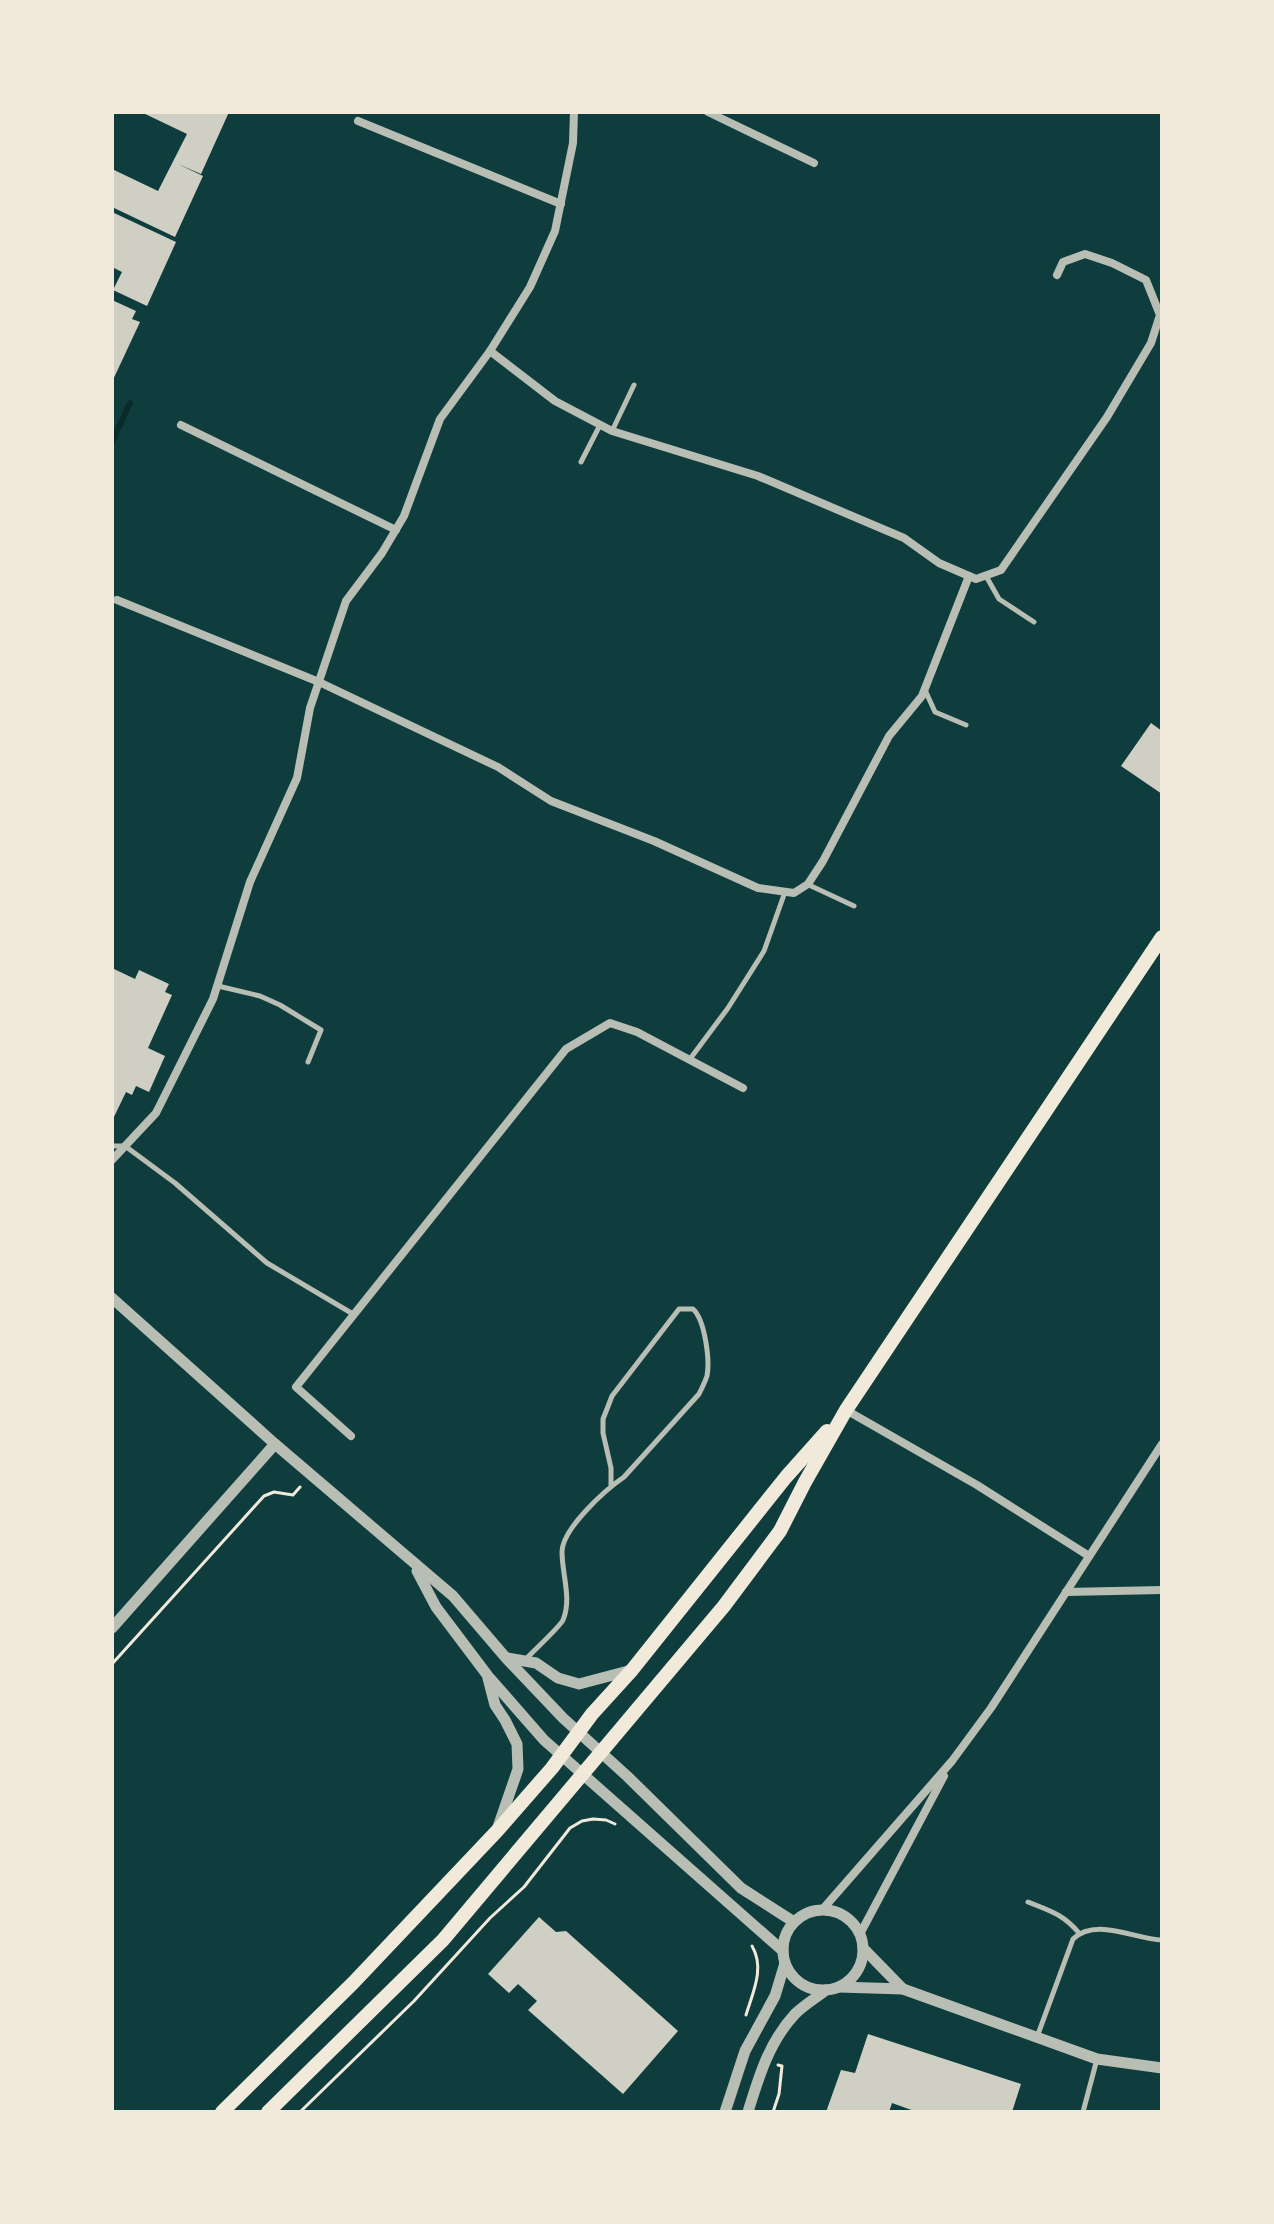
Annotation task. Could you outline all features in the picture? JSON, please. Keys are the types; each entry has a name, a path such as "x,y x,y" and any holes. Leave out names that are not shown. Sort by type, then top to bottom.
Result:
{"main road":[{"path":"268,2112 443,1940 724,1606 780,1531 846,1410 1162,937"},
{"path":"222,2112 353,1983 497,1831 562,1756 598,1707 632,1670 786,1477 846,1410"}],"street":[{"path":"112,1160 156,1113 213,999 250,882 297,778 310,708 346,601 382,553 404,516 440,419 490,351 530,287 555,231 573,143 574,112"},
{"path":"708,112 814,163"},
{"path":"358,121 561,204"},
{"path":"490,351 555,401 612,431 758,476 904,538 939,563 976,579 1001,570 1099,429 1151,343 1160,315 1146,280 1112,263 1085,254 1063,262 1057,275"},
{"path":"181,425 396,530"},
{"path":"117,600 319,682 498,767 551,801 654,841 758,888 794,893 808,884 823,861 889,736 922,696 969,576"},
{"path":"351,1436 296,1387 566,1049 610,1023 637,1032 743,1088"},
{"path":"112,1298 275,1444 453,1596 506,1658 579,1733 741,1888 794,1922"},
{"path":"846,1410 977,1485 1089,1556"},
{"path":"112,1628 275,1444"},
{"path":"822,1910 952,1761 991,1708 1162,1444"},
{"path":"413,1563 436,1607 488,1676 544,1740 784,1957 791,1975 801,1984 826,1990 839,1987 903,1989 1097,2059 1162,2068"},
{"path":"1066,1592 1162,1590"},
{"path":"506,1658 536,1663 558,1678 579,1684 632,1670"},
{"path":"488,1676 495,1705 517,1744 518,1769 497,1831"},
{"path":"860,1934 952,1761"},
{"path":"725,2112 745,2051 775,1996 785,1937 794,1922 806,1914 822,1910 836,1912 846,1917 860,1934 863,1948 856,1973 839,1987"},
{"path":"863,1948 903,1989"},
{"path":"748,2112 765,2059 777,2037 797,2012 826,1990"}],"lane":[{"path":"612,431 634,385"},
{"path":"581,462 600,425"},
{"path":"986,575 999,599 1034,622"},
{"path":"925,689 935,712 966,725"},
{"path":"808,884 854,906"},
{"path":"689,1060 728,1008 764,951 785,892"},
{"path":"217,986 260,996 321,1030 308,1062"},
{"path":"112,1146 125,1146 175,1183 267,1263 353,1314"},
{"path":"524,1661 548,1634 562,1624 566,1602 562,1553 568,1532 611,1485 624,1477 699,1394 704,1384 707,1368 703,1322 693,1309 679,1309 612,1396 603,1419 611,1485"},
{"path":"1028,1902 1059,1914 1079,1933"},
{"path":"1036,2038 1073,1939 1079,1933 1093,1928 1162,1940"},
{"path":"1083,2112 1097,2059"}],"path":[{"path":"112,1664 264,1496 274,1492 293,1495 311,1474"},
{"path":"597,1818 598,1811"},
{"path":"300,2112 414,2001 490,1918 524,1887 570,1828 597,1818 623,1829"},
{"path":"742,2025 758,1973 759,1961 752,1945"},
{"path":"765,2059 782,2066 779,2094 773,2112"}],"building":[{"path":"141,112 229,112 201,174 178,164 203,176 175,237 112,207 112,169 158,191 187,134"},
{"path":"112,212 176,242 147,306 113,290 122,272 112,267"},
{"path":"112,300 136,311 132,319 140,322 112,382"},
{"path":"1151,723 1162,731 1162,794 1121,766"},
{"path":"112,968 135,979 139,970 169,984 165,992 172,995 148,1048 165,1056 149,1092 136,1086 132,1095 126,1092 112,1121"},
{"path":"539,1917 556,1932 566,1931 678,2031 623,2094 528,2010 537,2001 518,1984 509,1993 488,1974"},
{"path":"868,2034 1021,2084 1012,2112 917,2112 892,2103 889,2112 826,2112 841,2070 855,2073"}],"waterway":[{"path":"112,442 130,403"}]}
